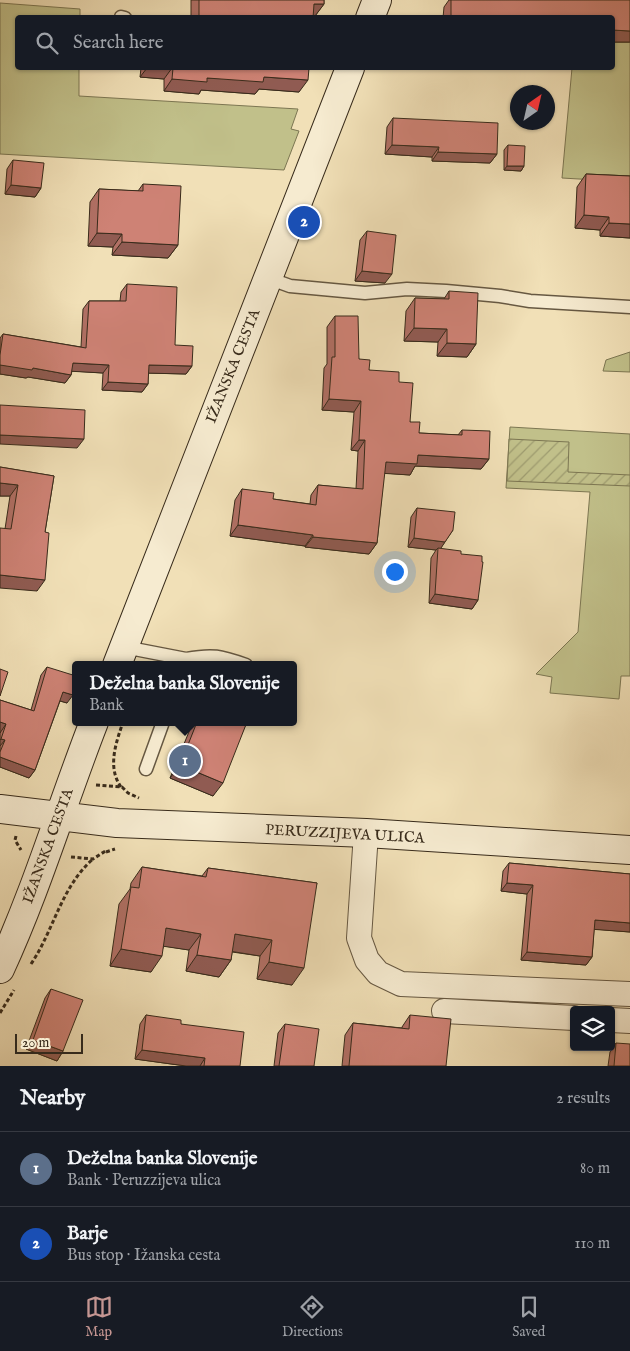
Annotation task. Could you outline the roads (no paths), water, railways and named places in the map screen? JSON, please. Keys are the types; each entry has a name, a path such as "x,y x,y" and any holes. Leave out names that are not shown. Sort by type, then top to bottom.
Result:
{"street":[{"path":"371,15 377,0"},
{"name":"IŽANSKA CESTA","path":"120,656 349,70"},
{"name":"IŽANSKA CESTA","path":"9,976 76,768 92,726"},
{"name":"PERUZZIJEVA ULICA","path":"0,809 117,823 366,834 630,850"},
{"path":"366,834 359,938 367,960 378,973 401,984 630,994"},
{"path":"444,1011 570,1018"},
{"path":"615,1020 630,1021"}],"lane":[{"path":"268,278 290,286 365,293 407,289 436,290 530,301 630,307"},
{"path":"188,661 207,655 225,657 236,661"},
{"path":"120,656 174,661"},
{"path":"146,769 162,726"}],"place":[{"name":"Barje","path":"304,222"},
{"name":"Deželna banka Slovenije","path":"185,761"}]}
